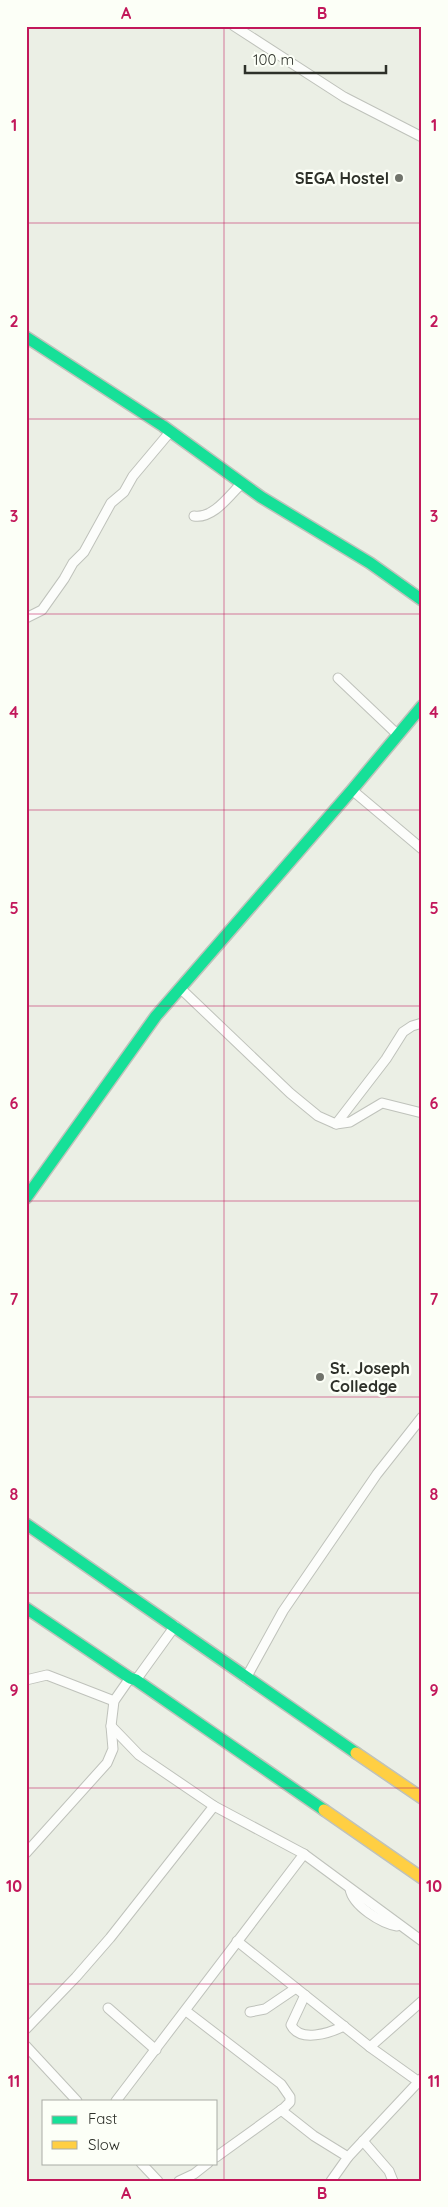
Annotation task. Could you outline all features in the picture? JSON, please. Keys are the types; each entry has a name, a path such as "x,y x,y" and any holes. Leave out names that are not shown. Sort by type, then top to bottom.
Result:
{"main road":[{"path":"26,337 170,432 241,484 370,563 422,600"},
{"path":"26,1198 156,1016 352,790 422,706"},
{"path":"26,1524 422,1798"},
{"path":"26,1608 133,1679 422,1878"}],"street":[{"path":"234,26 344,97 422,137"},
{"path":"26,618 42,610 73,563 84,552 111,503 124,492 133,476 170,432"},
{"path":"194,516 200,517 218,507 241,484"},
{"path":"338,678 398,735"},
{"path":"352,790 422,849"},
{"path":"180,988 304,1106 318,1116 336,1124 350,1122 382,1103 422,1113"},
{"path":"336,1124 386,1058 403,1032 412,1026 422,1023"},
{"path":"246,1678 283,1611 377,1474 422,1417"},
{"path":"26,1853 107,1763 113,1749 111,1726 114,1701 175,1626"},
{"path":"26,1680 46,1675 114,1701"},
{"path":"111,1726 139,1755 214,1806 304,1854 422,1941"},
{"path":"26,2029 110,1938 214,1806"},
{"path":"117,2100 304,1854"},
{"path":"237,1941 370,2047 420,2080 362,2141 331,2181"},
{"path":"250,2012 265,2009 296,1988"},
{"path":"305,1995 291,2025 292,2029 308,2035 344,2026"},
{"path":"370,2047 422,2001"},
{"path":"108,2008 156,2050"},
{"path":"186,2011 281,2084 290,2094 290,2100 281,2110 218,2156"},
{"path":"26,2046 76,2100"},
{"path":"281,2110 314,2136 348,2157"},
{"path":"362,2141 389,2171 392,2181"},
{"path":"142,2164 158,2181"},
{"path":"179,2181 194,2174 207,2164"}],"traffic: fast":[{"path":"26,337 163,426 261,497 370,563 422,600"},
{"path":"26,1198 156,1016 352,790 422,706"},
{"path":"26,1524 356,1753"},
{"path":"26,1608 130,1678 136,1680 324,1810"}],"traffic: slow":[{"path":"356,1753 422,1798"},
{"path":"324,1810 422,1878"}],"place":[{"name":"SEGA Hostel","path":"399,178"},
{"name":"St. Joseph Colledge","path":"320,1377"}]}
